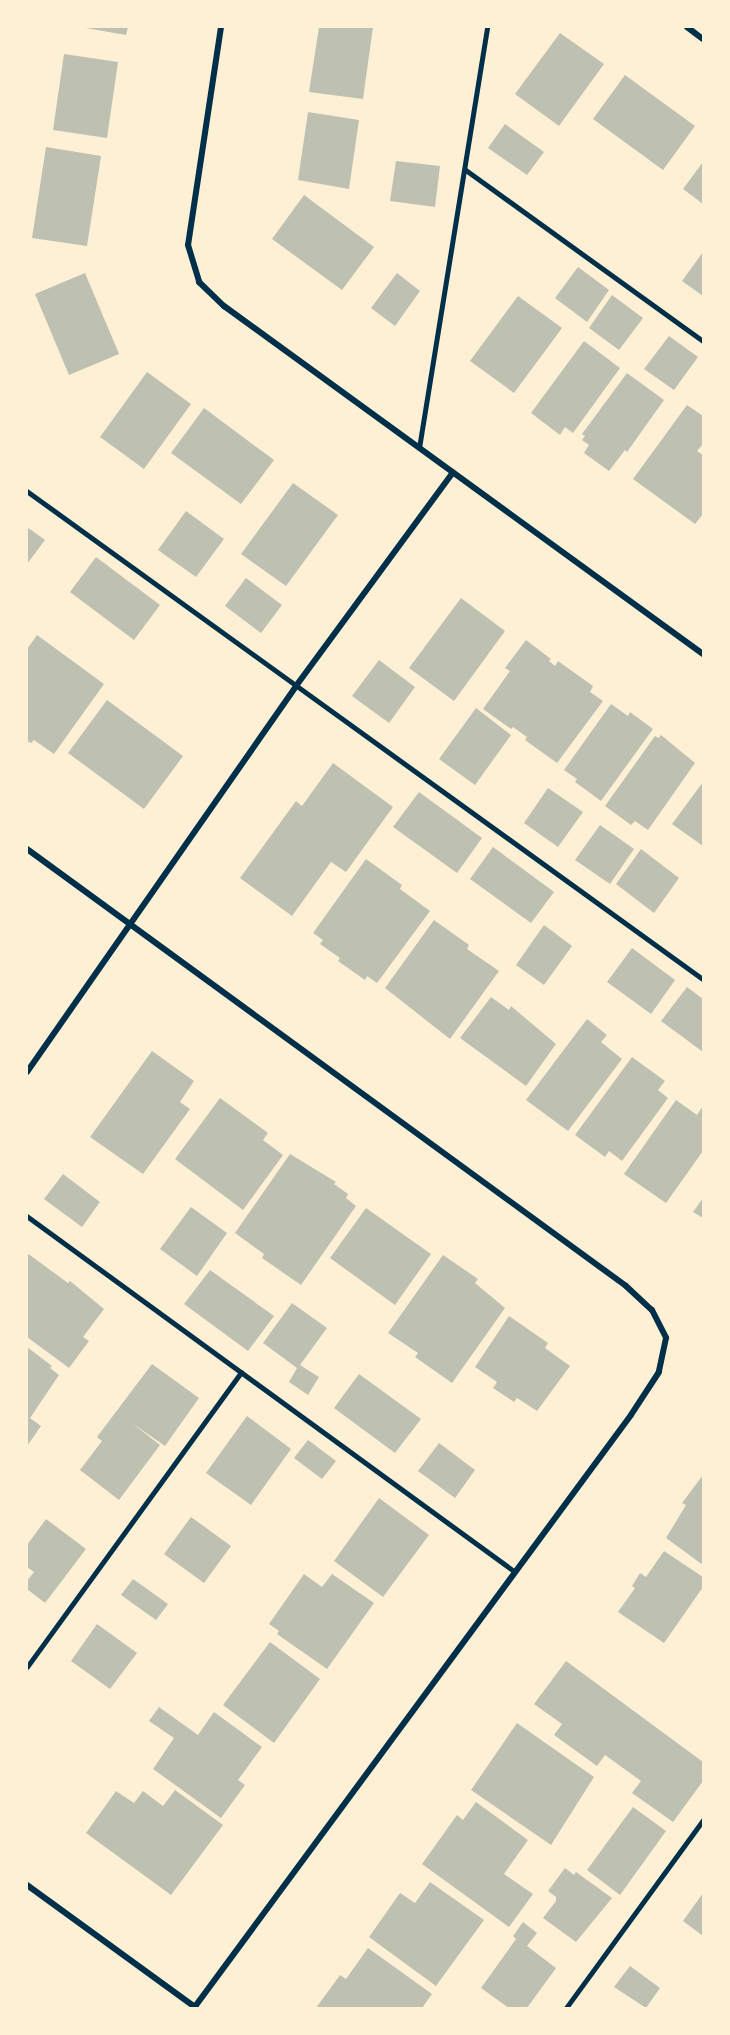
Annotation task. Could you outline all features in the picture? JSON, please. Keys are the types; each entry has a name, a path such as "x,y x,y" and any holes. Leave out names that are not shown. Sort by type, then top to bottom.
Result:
{"street":[{"path":"221,27 188,245 199,282 224,306 703,654"},
{"path":"687,27 703,39"},
{"path":"27,1071 296,686 453,472"},
{"path":"27,849 626,1286 651,1310 666,1338 659,1372 631,1415 195,2007 27,1885"}],"lane":[{"path":"419,449 466,170 487,27"},
{"path":"466,170 703,341"},
{"path":"27,491 703,979"},
{"path":"27,1216 514,1571"},
{"path":"27,1667 241,1372"},
{"path":"566,2008 703,1820"}],"building":[{"path":"80,27 128,27 126,35"},
{"path":"319,27 373,27 363,99 309,92"},
{"path":"560,33 604,64 559,126 515,94"},
{"path":"64,54 118,62 107,138 53,130"},
{"path":"625,75 695,126 663,170 593,119"},
{"path":"308,112 359,120 349,189 298,180"},
{"path":"505,124 544,152 527,175 488,148"},
{"path":"46,147 101,156 87,246 32,238"},
{"path":"396,161 440,166 435,207 390,201"},
{"path":"703,162 703,204 683,189"},
{"path":"304,195 374,247 342,290 272,239"},
{"path":"703,252 703,296 682,281"},
{"path":"578,267 609,290 587,322 555,298"},
{"path":"85,273 119,354 69,375 35,294"},
{"path":"397,273 420,291 395,326 371,308"},
{"path":"612,295 643,318 619,350 589,328"},
{"path":"518,296 562,328 514,393 470,361"},
{"path":"669,336 698,357 674,390 644,369"},
{"path":"584,341 620,368 573,433 565,427 560,435 531,413"},
{"path":"147,372 191,404 144,469 100,437"},
{"path":"627,373 664,400 627,452 625,450 609,471 584,453 589,445 582,440 585,436 582,434"},
{"path":"687,405 703,416 703,444 697,451 703,455 703,514 695,524 633,479"},
{"path":"204,408 274,460 241,504 171,453"},
{"path":"293,483 338,515 286,586 241,554"},
{"path":"186,511 224,539 196,577 158,550"},
{"path":"27,527 45,540 27,564"},
{"path":"96,557 160,605 134,640 70,592"},
{"path":"246,578 282,605 261,633 225,606"},
{"path":"461,598 505,631 454,701 409,668"},
{"path":"37,635 104,684 54,754 34,740 31,743 27,741 27,649"},
{"path":"526,640 551,659 549,661 555,666 558,661 593,686 590,692 603,701 557,763 525,740 527,737 513,727 511,729 483,709 510,671 505,668"},
{"path":"379,660 415,687 389,723 352,696"},
{"path":"107,700 183,756 144,809 68,753"},
{"path":"611,704 628,716 630,712 653,729 601,801 575,782 577,779 564,770"},
{"path":"476,708 511,735 475,785 439,759"},
{"path":"661,735 695,763 648,830 635,821 631,825 605,806 655,736 659,738"},
{"path":"333,763 393,807 346,872 331,862 292,916 240,878 296,801 302,806"},
{"path":"703,782 703,846 672,824"},
{"path":"548,788 583,812 558,847 524,823"},
{"path":"419,792 482,838 457,873 393,827"},
{"path":"600,825 634,849 610,884 575,860"},
{"path":"493,847 554,892 531,923 470,879"},
{"path":"641,849 679,878 654,913 616,884"},
{"path":"366,859 402,885 400,889 430,911 377,983 367,976 365,980 338,961 340,958 320,944 323,940 313,933"},
{"path":"434,920 469,945 467,949 499,971 450,1039 385,988"},
{"path":"544,925 572,946 544,985 516,965"},
{"path":"632,948 675,980 651,1014 607,982"},
{"path":"687,987 703,999 703,1052 661,1021"},
{"path":"491,997 509,1010 511,1006 556,1044 526,1086 460,1038"},
{"path":"587,1019 607,1035 601,1042 622,1059 568,1131 526,1100"},
{"path":"152,1051 194,1081 180,1102 190,1109 143,1174 90,1137"},
{"path":"632,1057 665,1081 658,1090 668,1098 622,1161 609,1151 605,1157 575,1135"},
{"path":"220,1098 268,1133 263,1140 283,1155 243,1210 175,1159"},
{"path":"676,1100 697,1115 703,1106 703,1151 666,1203 624,1174"},
{"path":"290,1154 336,1182 334,1184 348,1194 346,1198 356,1206 301,1285 262,1258 264,1254 235,1233"},
{"path":"63,1174 100,1202 82,1227 44,1199"},
{"path":"703,1198 703,1218 693,1212"},
{"path":"191,1207 227,1233 197,1276 160,1249"},
{"path":"366,1208 431,1254 395,1305 330,1258"},
{"path":"27,1253 68,1283 70,1281 104,1309 83,1337 89,1341 69,1368 27,1337"},
{"path":"443,1255 478,1279 475,1283 505,1308 452,1383 415,1357 418,1353 388,1333"},
{"path":"210,1270 274,1316 248,1351 184,1304"},
{"path":"292,1303 327,1328 300,1365 319,1377 308,1395 289,1382 297,1368 263,1343"},
{"path":"509,1316 548,1343 545,1348 570,1366 537,1411 517,1398 514,1402 493,1388 497,1382 475,1367"},
{"path":"27,1347 52,1366 50,1368 59,1375 30,1418 41,1426 27,1446"},
{"path":"152,1364 199,1398 165,1446 132,1423 160,1445 119,1500 80,1470 102,1441 97,1437"},
{"path":"359,1374 421,1419 395,1453 334,1408"},
{"path":"247,1416 291,1449 251,1505 206,1473"},
{"path":"308,1440 336,1461 322,1479 294,1458"},
{"path":"439,1443 475,1470 455,1498 418,1471"},
{"path":"703,1475 703,1565 666,1538 686,1505 682,1503"},
{"path":"379,1498 429,1535 383,1597 334,1561"},
{"path":"191,1517 231,1546 204,1583 164,1554"},
{"path":"46,1519 86,1549 45,1603 27,1589 27,1581 34,1572 27,1567 27,1545"},
{"path":"664,1551 703,1577 703,1587 664,1643 618,1612 635,1588 632,1586 640,1573 646,1577"},
{"path":"304,1574 322,1587 332,1574 374,1603 327,1669 277,1634 279,1631 269,1624"},
{"path":"133,1579 168,1604 156,1620 121,1595"},
{"path":"97,1624 137,1653 110,1689 71,1661"},
{"path":"270,1642 320,1679 274,1743 223,1705"},
{"path":"566,1661 703,1762 703,1781 673,1822 632,1793 641,1781 605,1755 597,1766 554,1735 562,1724 534,1704"},
{"path":"159,1707 198,1735 214,1712 262,1747 238,1780 245,1785 221,1818 153,1769 174,1738 149,1721"},
{"path":"517,1723 594,1777 551,1845 471,1790"},
{"path":"175,1790 223,1825 171,1895 86,1833 116,1791 134,1803 143,1791 163,1806"},
{"path":"476,1802 528,1840 504,1874 533,1894 509,1927 422,1864 457,1815 463,1820"},
{"path":"633,1807 666,1831 620,1895 587,1870"},
{"path":"565,1868 574,1875 576,1872 612,1898 576,1942 543,1918 556,1901 556,1897 548,1891"},
{"path":"430,1882 484,1920 436,1986 369,1937 400,1893 415,1903"},
{"path":"703,1893 703,1936 683,1921"},
{"path":"523,1922 537,1933 527,1946 556,1968 527,2008 509,2008 481,1988 516,1939 513,1936"},
{"path":"368,1948 432,1994 422,2008 316,2008 340,1975 346,1979"},
{"path":"630,1966 660,1988 646,2008 614,1987"}]}
